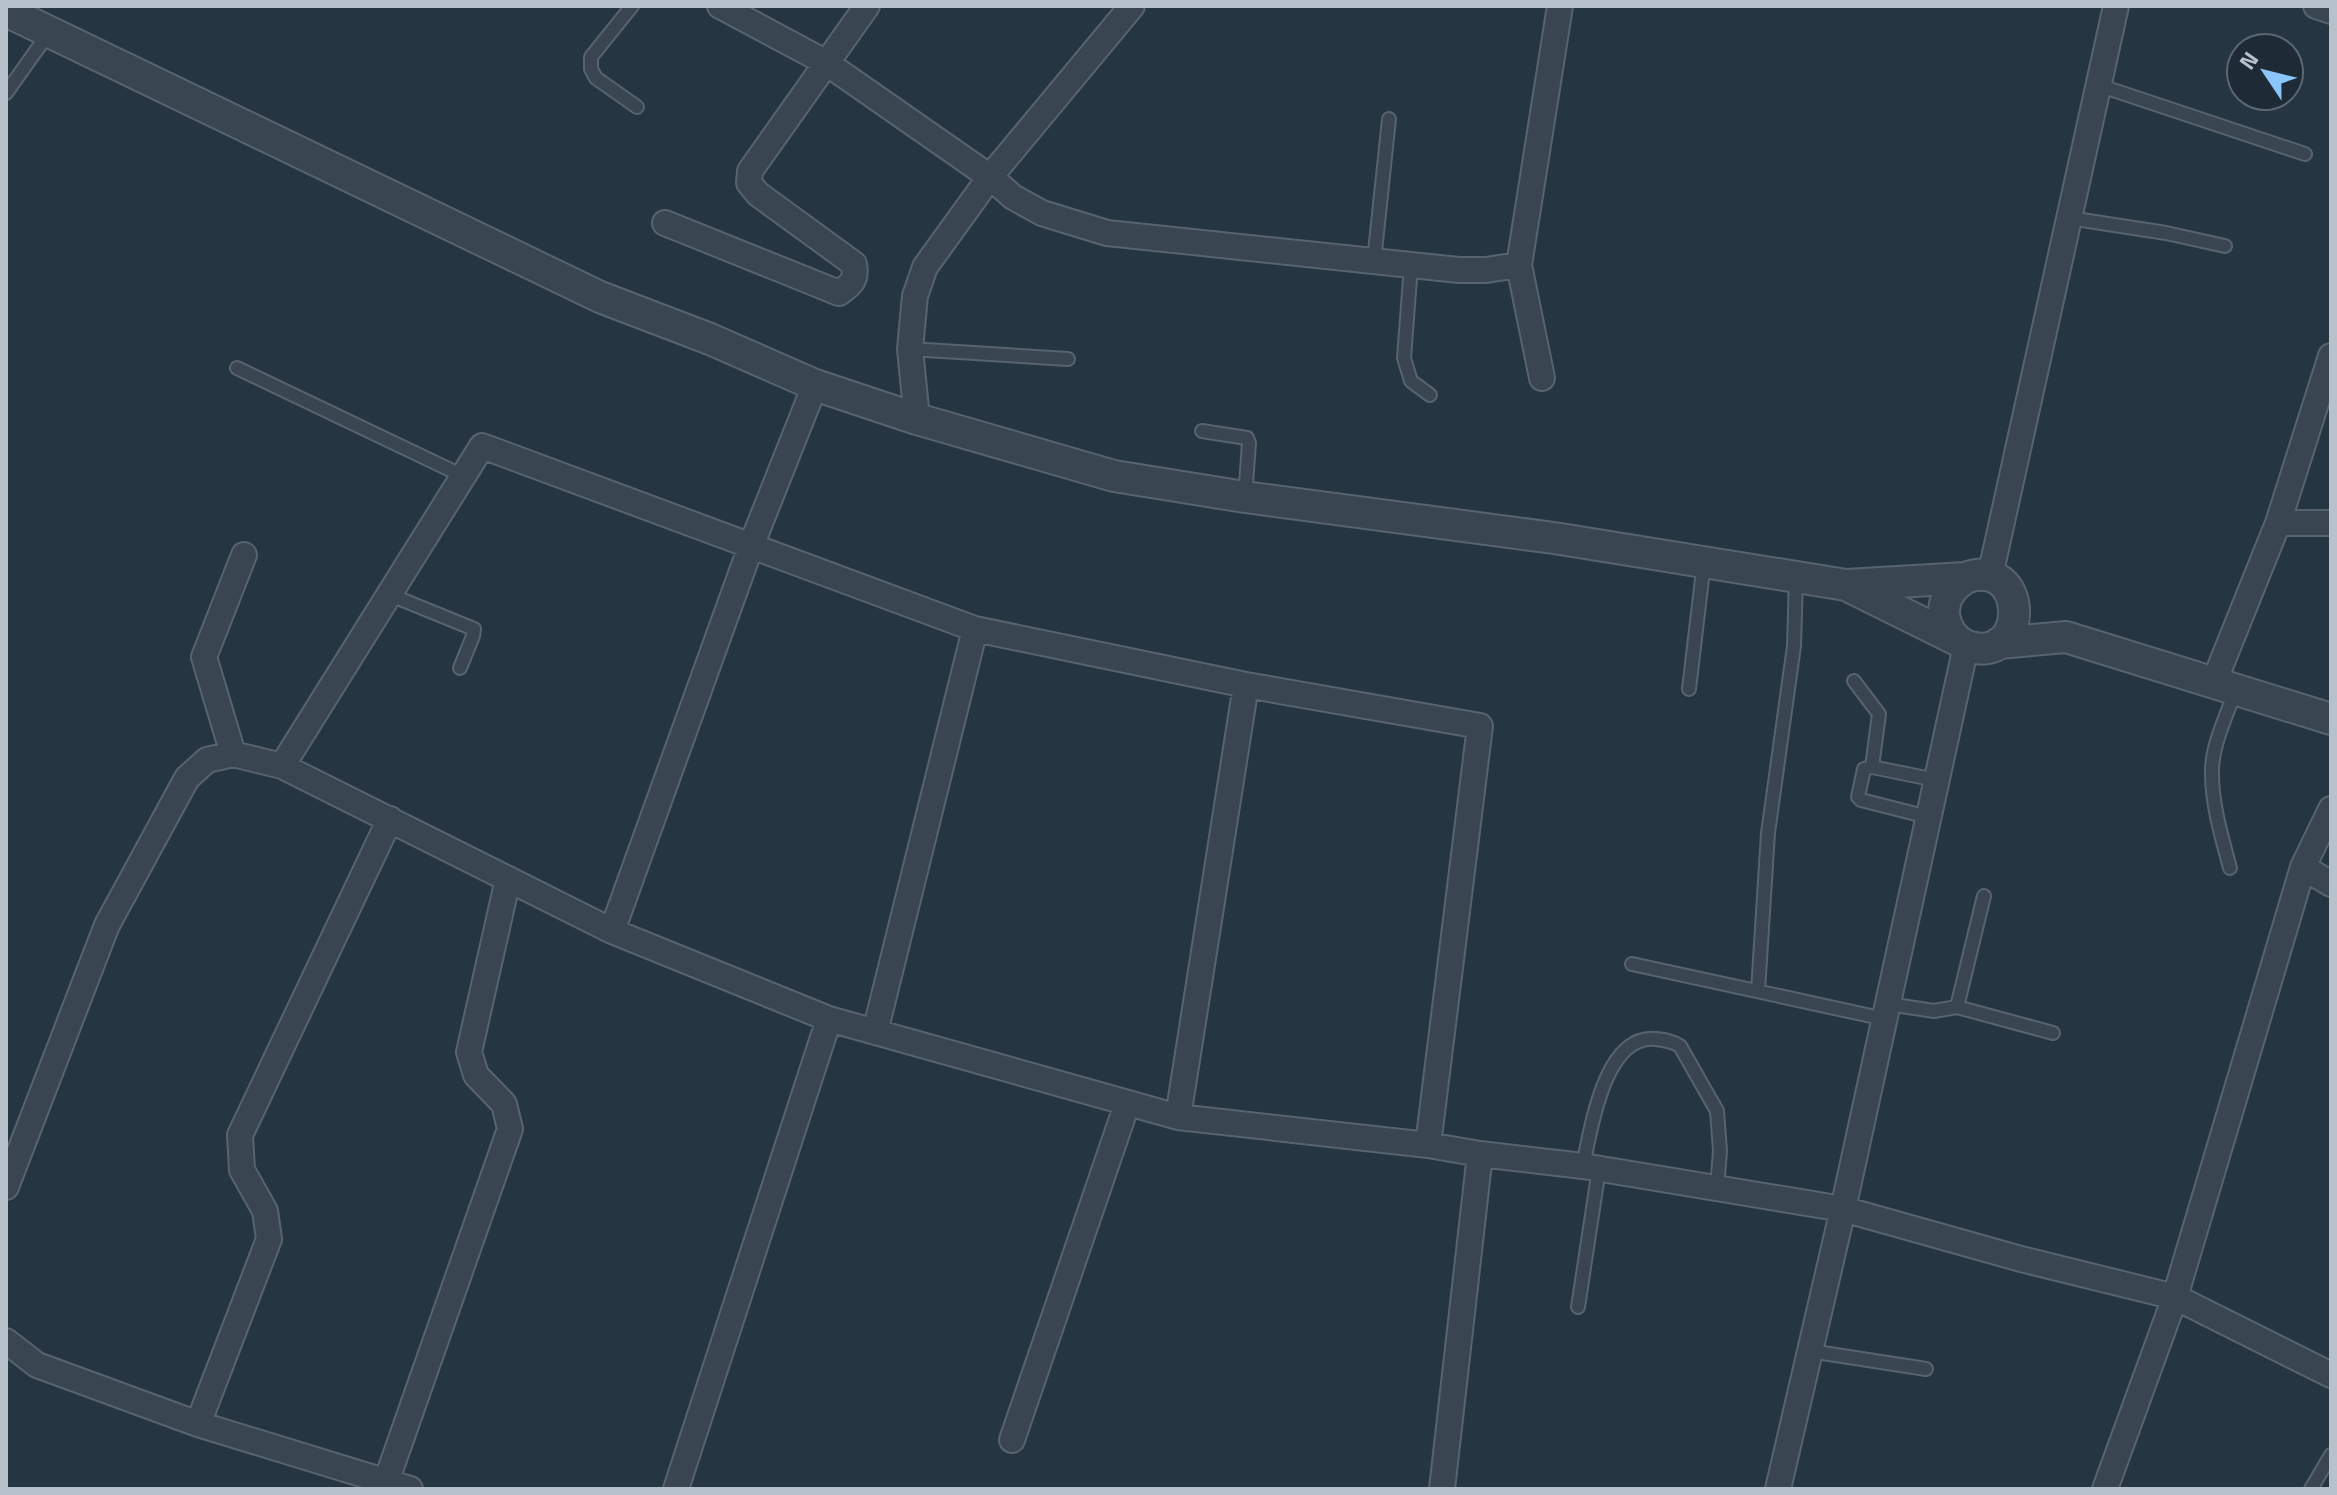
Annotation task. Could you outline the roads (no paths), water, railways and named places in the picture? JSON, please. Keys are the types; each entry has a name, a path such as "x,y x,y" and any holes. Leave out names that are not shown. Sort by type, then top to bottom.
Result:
{"street":[{"path":"720,6 825,62 990,177 1013,197 1042,213 1107,233 1459,270 1519,265"},
{"path":"665,223 839,293 852,284 856,274 854,264 758,194 749,183 750,171 867,6"},
{"path":"917,419 910,349 915,296 925,267 990,177 1132,6"},
{"path":"1542,378 1519,265 1560,6"},
{"path":"1988,582 2116,6"},
{"path":"2316,6 2331,11"},
{"path":"6,11 600,297 710,339 815,385 917,419 1114,476 1245,497 1554,538 1846,585 1988,582 2066,637 2331,719"},
{"path":"2225,685 2331,356"},
{"path":"612,931 751,546 815,385"},
{"path":"282,766 482,446 975,629 1246,685 1480,726 1428,1145"},
{"path":"2278,523 2331,523"},
{"path":"233,754 204,657 244,555"},
{"path":"1960,642 1947,628 1945,603 1951,591 1988,582"},
{"path":"1988,582 2016,611 2014,624 1999,643"},
{"path":"1846,585 1978,648 2066,637"},
{"path":"875,1032 975,629"},
{"path":"1778,1489 1843,1209 1936,780 1960,642"},
{"path":"1178,1117 1246,685"},
{"path":"6,1187 107,925 187,778 207,760 233,754 282,766 612,931 829,1019 1178,1117 1428,1145 1843,1209 2021,1259 2175,1297 2331,1375"},
{"path":"2105,1489 2175,1297 2303,867 2331,809"},
{"path":"198,1424 269,1239 265,1211 242,1170 240,1135 390,819"},
{"path":"2303,867 2331,884"},
{"path":"384,1486 510,1129 504,1104 476,1075 469,1052 508,879"},
{"path":"676,1489 829,1019"},
{"path":"1012,1440 1127,1104"},
{"path":"1442,1489 1480,1154"},
{"path":"6,1341 37,1365 198,1424 384,1486 410,1489"}],"lane":[{"path":"632,6 591,57 591,69 596,78 637,107"},
{"path":"6,93 50,32"},
{"path":"2098,85 2305,154"},
{"path":"1374,261 1389,119"},
{"path":"2069,218 2225,246"},
{"path":"1411,265 1404,358 1411,381 1430,395"},
{"path":"910,349 1068,359"},
{"path":"237,368 463,476"},
{"path":"1202,431 1247,438 1245,497"},
{"path":"1689,689 1704,562"},
{"path":"1758,991 1768,833 1794,646 1796,577"},
{"path":"388,594 474,629 460,668"},
{"path":"1854,681 1879,714 1872,767"},
{"path":"2225,685 2212,774 2220,831 2230,868"},
{"path":"1928,817 1861,800 1858,797 1864,769 1872,767 1936,780"},
{"path":"1957,1007 1984,896"},
{"path":"1632,964 1758,991 1886,1011 1934,1011 1957,1007 2053,1033"},
{"path":"1578,1307 1594,1114 1617,1060 1625,1049 1639,1040 1669,1040 1680,1046 1717,1111 1720,1151 1717,1188"},
{"path":"1810,1351 1926,1369"},
{"path":"2311,1489 2331,1455"}]}
